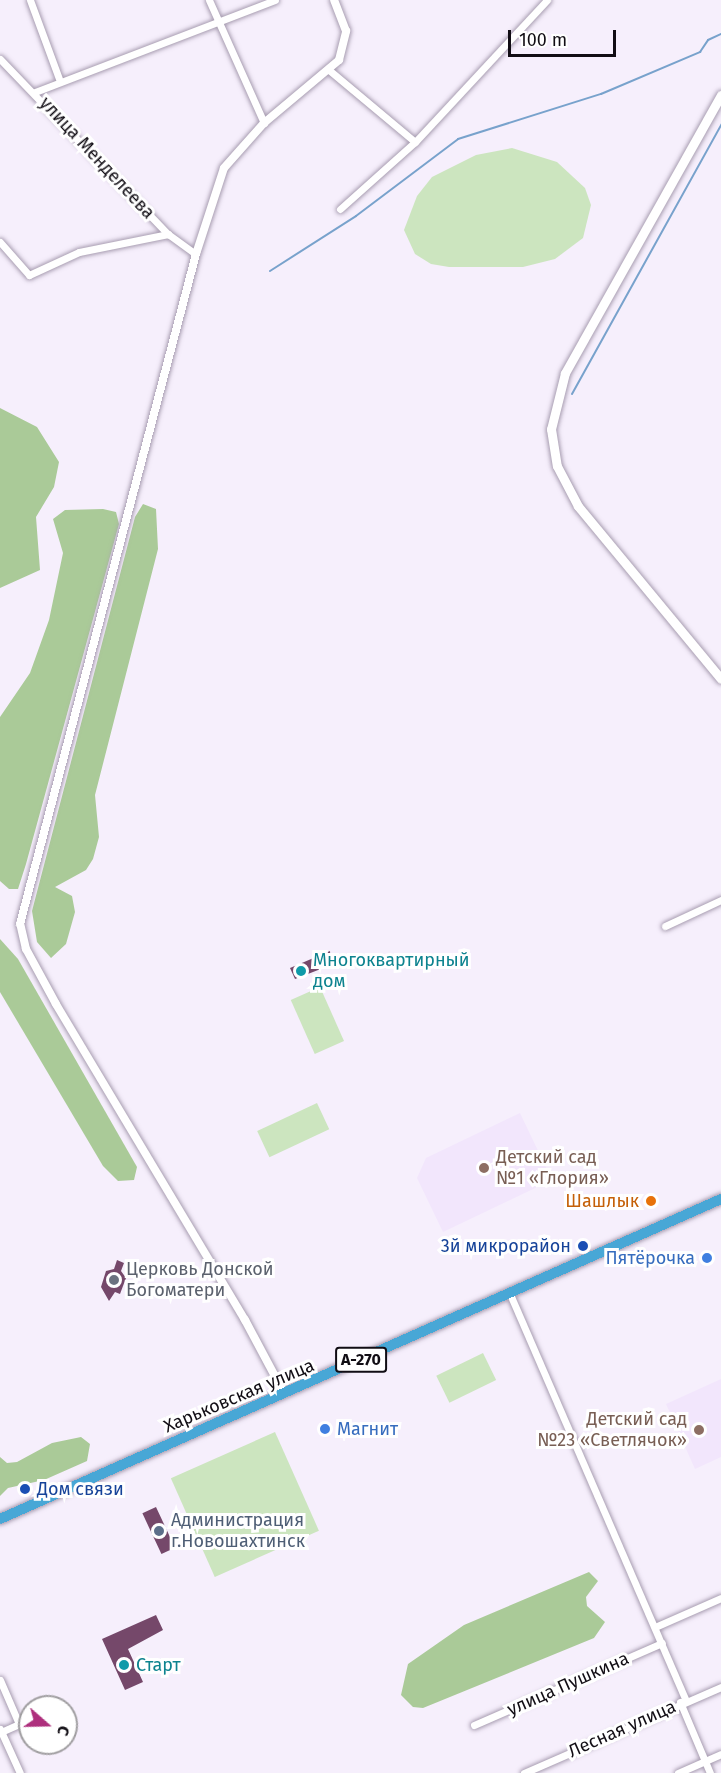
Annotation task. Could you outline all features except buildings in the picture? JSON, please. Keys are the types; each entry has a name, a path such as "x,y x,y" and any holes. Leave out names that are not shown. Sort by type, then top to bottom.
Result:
{"highway":[{"name":"Харьковская улица","path":"0,1519 721,1199"}],"main road":[{"path":"721,95 565,373 551,429 557,466 578,506 721,679"}],"street":[{"path":"30,0 59,79"},
{"path":"209,0 264,123"},
{"path":"35,92 59,79 275,0"},
{"path":"284,1393 245,1320 56,1004 20,930 29,873 196,254 224,168 264,123 329,70 346,49 346,31 334,0"},
{"path":"340,209 415,142 548,0"},
{"name":"улица Менделеева","path":"0,59 35,92 168,234 196,254"},
{"path":"329,70 415,142"},
{"path":"0,242 29,275 79,252 168,234"},
{"path":"665,926 721,900"},
{"path":"510,1294 662,1643 710,1773"},
{"path":"655,1627 721,1598"},
{"name":"улица Пушкина","path":"474,1725 662,1643"},
{"path":"0,1680 19,1724 1,1731 20,1773"},
{"name":"Лесная улица","path":"524,1773 683,1701 721,1687"},
{"path":"678,1773 721,1754"}],"shaded area":[{"name":"Детский сад №1 «Глория»","path":"520,1113 552,1180 443,1232 417,1178 426,1158"},
{"name":"Детский сад №23 «Светлячок»","path":"721,1379 721,1457 695,1469 666,1404"}],"green space":[{"path":"512,148 557,162 585,188 591,205 583,238 555,259 523,267 449,267 431,264 415,254 404,230 417,196 432,177 476,155"},
{"path":"0,408 37,427 59,462 54,487 36,517 40,570 0,588"},
{"path":"143,504 156,509 158,549 95,795 99,837 93,859 86,870 55,887 72,896 75,912 66,944 51,958 37,942 32,911 135,517"},
{"path":"103,509 116,512 119,524 26,864 18,889 9,889 0,881 0,717 30,673 49,620 63,553 53,519 65,510"},
{"path":"0,939 18,959 137,1167 134,1180 118,1181 103,1166 0,992"},
{"path":"320,987 344,1041 315,1054 291,1000"},
{"path":"317,1103 329,1129 269,1157 257,1131"},
{"path":"483,1353 496,1380 449,1403 436,1376"},
{"path":"275,1432 319,1531 215,1577 171,1478"},
{"path":"81,1437 90,1444 87,1461 44,1480 8,1488 0,1496 0,1457 7,1463 17,1462 52,1443"},
{"path":"589,1572 598,1581 586,1597 587,1606 605,1622 594,1638 423,1708 413,1707 401,1695 408,1664 464,1625"}],"waterway":[{"path":"270,271 356,216 458,139 601,94 700,52 708,40 721,34"},
{"path":"572,394 721,125"}],"place":[{"name":"Многоквартирный дом","path":"301,971"},
{"name":"Детский сад №1 «Глория»","path":"484,1168"},
{"name":"Шашлык","path":"651,1201"},
{"name":"3й микрорайон","path":"583,1246"},
{"name":"Пятёрочка","path":"707,1258"},
{"name":"Церковь Донской Богоматери","path":"114,1280"},
{"name":"Магнит","path":"325,1429"},
{"name":"Детский сад №23 «Светлячок»","path":"699,1430"},
{"name":"Дом связи","path":"25,1489"},
{"name":"Администрация г.Новошахтинск","path":"159,1531"},
{"name":"Старт","path":"124,1665"}]}
